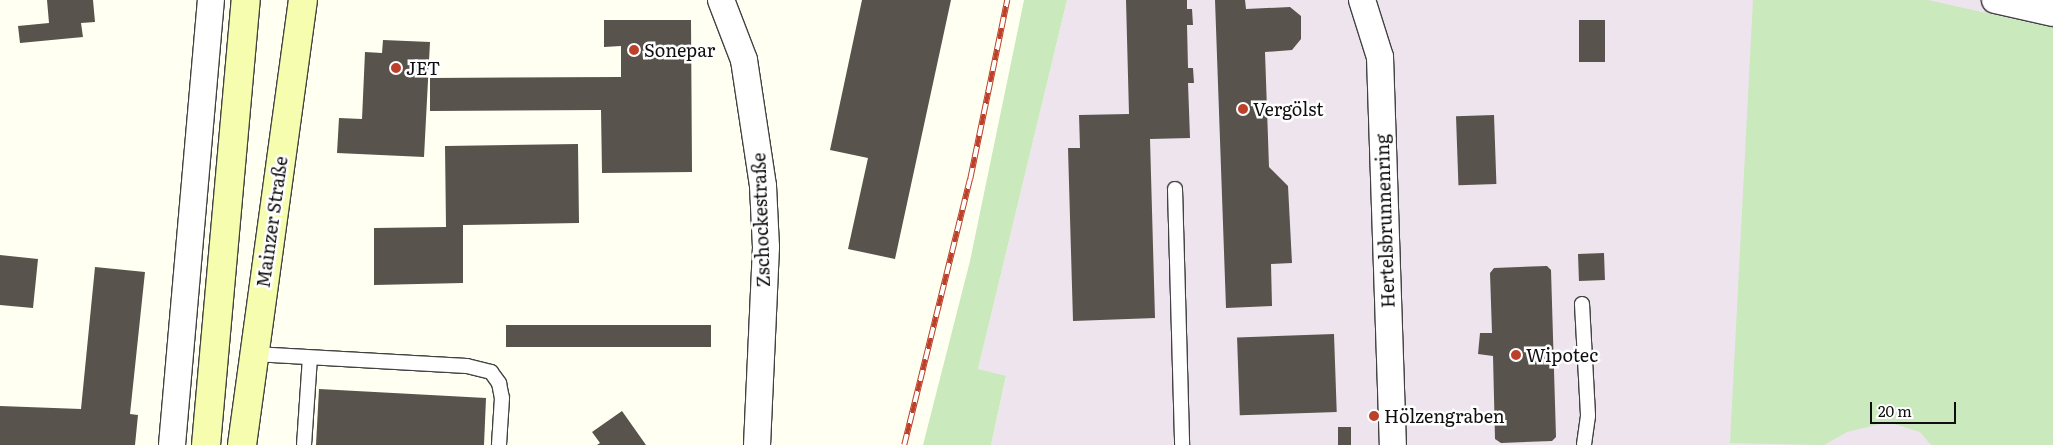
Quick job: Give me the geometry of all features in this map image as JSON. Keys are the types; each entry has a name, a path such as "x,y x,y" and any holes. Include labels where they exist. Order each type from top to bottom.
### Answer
{"main road":[{"path":"206,445 246,0"},
{"name":"Mainzer Straße","path":"242,445 303,0"}],"street":[{"path":"172,445 211,0"},
{"name":"Zschockestraße","path":"721,0 744,60 763,186 766,248 757,445"},
{"name":"Hertelsbrunnenring","path":"1362,0 1380,57 1393,445"},
{"path":"1995,0 2053,13"}],"lane":[{"path":"1175,190 1182,445"},
{"path":"1582,304 1588,416 1584,445"},
{"path":"254,354 467,366 491,372 499,383 502,398 499,445"},
{"path":"304,445 310,358"}],"shaded area":[{"path":"1067,0 2053,0 2053,445 991,445 1006,377 978,369"}],"green space":[{"path":"1024,0 1067,0 978,369 1006,376 991,445 923,445 970,261"},
{"path":"1753,0 1928,0 2053,28 2053,445 1931,445 1920,432 1888,422 1847,432 1824,445 1730,443"}],"building":[{"path":"47,0 93,0 95,22 81,23 83,37 20,43 18,26 49,23"},
{"path":"862,0 951,0 895,259 848,249 868,158 830,150"},
{"path":"1126,0 1187,0 1187,9 1192,9 1193,25 1187,25 1188,68 1193,68 1194,83 1188,83 1190,138 1150,139 1155,318 1073,321 1068,148 1080,148 1079,115 1129,114"},
{"name":"Vergölst","path":"1215,0 1245,0 1246,9 1290,7 1301,16 1301,39 1292,50 1265,52 1269,167 1288,186 1292,263 1271,264 1272,306 1226,308"},
{"path":"604,20 691,20 692,172 602,173 601,110 430,111 430,78 621,77 621,46 604,47"},
{"path":"1579,20 1605,20 1605,62 1579,62"},
{"path":"383,40 430,42 424,157 337,153 339,118 362,119 365,52 382,53"},
{"path":"1494,115 1496,184 1458,185 1456,116"},
{"path":"578,144 579,223 463,225 463,283 374,285 374,228 446,227 445,146"},
{"path":"1604,253 1605,280 1579,281 1578,254"},
{"path":"0,255 38,259 33,308 0,305"},
{"name":"Wipotec","path":"1547,266 1551,270 1556,437 1552,441 1501,443 1495,439 1493,356 1478,354 1480,333 1492,333 1490,273 1494,268"},
{"path":"95,267 145,272 130,414 138,415 135,445 0,445 0,406 81,409"},
{"path":"506,325 711,325 711,347 506,347"},
{"path":"1334,334 1337,412 1240,415 1237,337"},
{"path":"319,389 486,398 484,445 316,445"},
{"path":"622,411 646,445 597,445 600,443 592,432"},
{"path":"1338,427 1351,427 1351,445 1338,445"}],"railway":[{"path":"904,445 970,179 1007,0"}],"place":[{"name":"Sonepar","path":"634,50"},
{"name":"JET","path":"396,68"},
{"name":"Vergölst","path":"1243,109"},
{"name":"Wipotec","path":"1516,355"},
{"name":"Hölzengraben","path":"1374,416"}]}
